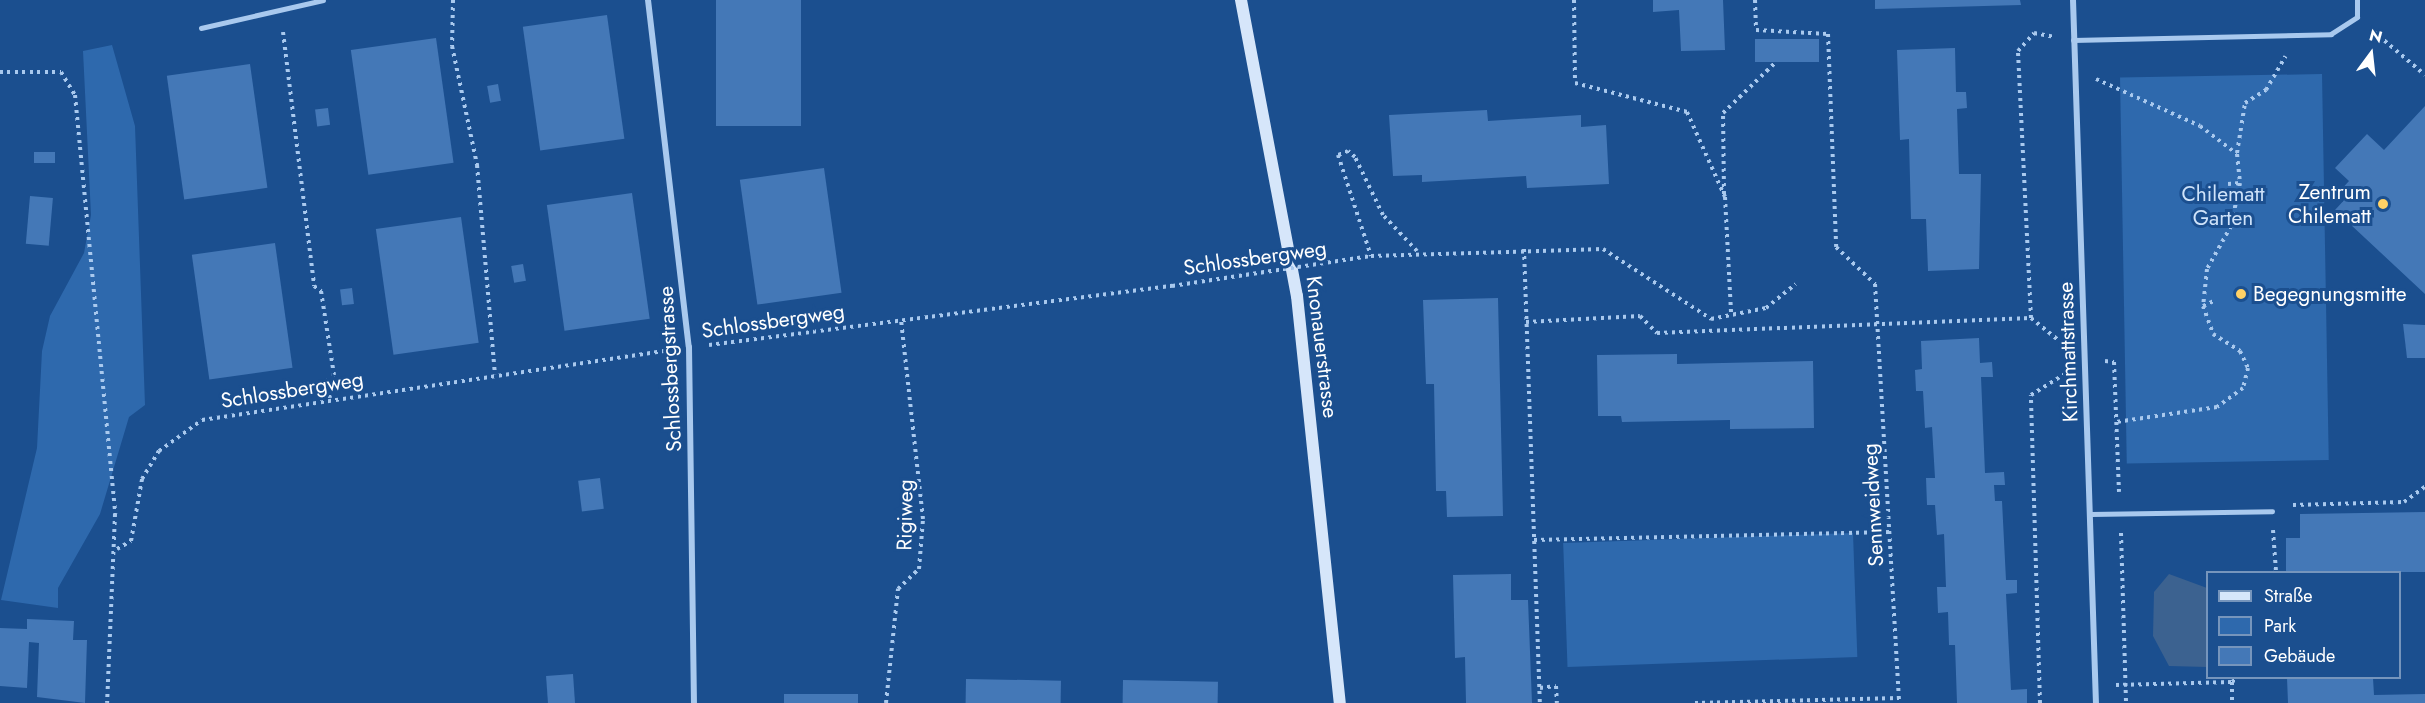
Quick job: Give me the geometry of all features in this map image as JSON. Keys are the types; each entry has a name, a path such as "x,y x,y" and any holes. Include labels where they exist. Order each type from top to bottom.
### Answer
{"street":[{"name":"Schlossbergstrasse","path":"648,0 689,347 694,703"},
{"name":"Knonauerstrasse","path":"1241,0 1298,296 1340,703"},
{"name":"Kirchmattstrasse","path":"2073,0 2096,703"}],"lane":[{"path":"201,28 323,0"},
{"path":"2073,40 2331,34 2357,17 2356,0"},
{"path":"2091,514 2272,511"}],"path":[{"path":"453,0 452,46 477,165 495,374"},
{"path":"1574,0 1575,83 1687,112 1725,197"},
{"name":"Sennweidweg","path":"1755,0 1756,30 1828,34 1836,248 1875,284 1899,700"},
{"path":"280,10 314,286 321,291 334,375 328,380 330,398"},
{"path":"2357,17 2425,75"},
{"path":"2031,318 2018,51 2034,33 2073,40"},
{"path":"2116,422 2217,407 2243,388 2248,369 2240,351 2212,334 2203,306 2207,269 2231,225 2240,183 2237,154 2245,103 2266,90 2300,34"},
{"path":"1731,313 1723,113 1774,64"},
{"path":"0,72 61,72 75,95 117,549 107,703"},
{"path":"2075,74 2133,92 2200,126 2237,154"},
{"path":"1371,256 1337,165 1338,155 1348,151 1383,215 1417,251"},
{"path":"2228,184 2240,183"},
{"path":"1524,249 1540,703"},
{"name":"Schlossbergweg","path":"117,549 131,541 142,479 159,451 184,429 202,420 330,398 901,318 1172,286 1417,251 1603,249 1711,318 1766,308 1796,284"},
{"path":"2203,306 2216,300"},
{"path":"1526,322 1640,316 1657,333 2031,318 2084,360 2114,362"},
{"name":"Rigiweg","path":"886,703 898,589 919,569 923,519 901,318"},
{"path":"2040,703 2031,395 2084,360"},
{"path":"2276,571 2272,511 2307,501 2404,502 2425,487"},
{"path":"1534,540 1890,532"},
{"path":"2095,686 2232,682 2236,679"},
{"path":"2232,682 2232,703"},
{"path":"1540,688 1556,686 1557,703"},
{"path":"1695,703 1899,700"}],"green space":[{"path":"112,45 135,126 145,405 129,417 100,514 58,588 58,608 1,600 37,448 42,351 50,316 84,253 91,215 83,51"},
{"name":"Chilematt Garten","path":"2322,74 2329,460 2127,463 2120,78"},
{"path":"1853,533 1857,657 1568,667 1563,543"}],"shaded area":[{"path":"2169,574 2206,588 2206,667 2169,666 2153,636 2154,592"}],"building":[{"path":"716,0 801,0 801,126 716,126"},
{"path":"1653,0 1723,0 1725,50 1681,51 1679,10 1653,12"},
{"path":"1875,0 2020,0 2021,5 1875,9"},
{"path":"607,15 624,139 540,151 523,27"},
{"path":"436,38 454,163 368,175 351,50"},
{"path":"1755,39 1819,39 1819,62 1755,62"},
{"path":"1955,48 1956,92 1966,92 1967,108 1957,109 1959,174 1981,174 1979,269 1928,271 1926,219 1911,219 1909,139 1900,140 1897,50"},
{"path":"250,64 267,188 184,199 167,76"},
{"path":"498,84 501,101 490,103 487,86"},
{"name":"Zentrum Chilematt","path":"2425,106 2425,294 2335,210 2346,198 2339,192 2349,181 2335,168 2367,134 2384,150"},
{"path":"328,108 330,125 317,126 315,110"},
{"path":"1487,110 1488,121 1581,115 1581,127 1606,125 1609,184 1527,188 1526,176 1422,182 1422,175 1393,176 1389,115"},
{"path":"34,152 55,152 55,163 34,163"},
{"path":"824,168 842,293 757,305 740,180"},
{"path":"632,193 650,319 565,331 547,205"},
{"path":"30,196 53,198 49,246 26,244"},
{"path":"461,217 479,343 394,355 376,229"},
{"path":"275,243 293,368 209,379 192,255"},
{"path":"523,264 526,281 514,283 511,266"},
{"path":"352,288 354,304 342,305 340,289"},
{"path":"1498,298 1503,516 1447,517 1446,491 1436,491 1434,384 1426,384 1423,300"},
{"path":"2403,324 2425,325 2425,358 2407,358"},
{"path":"1979,338 1980,363 1992,362 1993,377 1981,377 1985,473 2004,472 2005,485 1994,485 1995,501 2002,501 2006,580 2017,580 2017,593 2006,594 2011,690 2027,689 2027,703 1957,703 1955,645 1949,645 1948,612 1938,613 1937,587 1946,587 1944,534 1937,535 1935,505 1927,505 1926,478 1935,478 1932,427 1925,428 1923,391 1916,391 1915,370 1922,369 1921,341"},
{"path":"1677,354 1677,364 1813,361 1814,428 1730,429 1730,420 1622,422 1621,416 1598,416 1597,355"},
{"path":"600,478 604,509 582,511 578,481"},
{"path":"2425,512 2425,572 2286,571 2286,538 2300,538 2300,514"},
{"path":"1511,574 1511,600 1528,600 1532,703 1466,703 1465,657 1455,658 1453,575"},
{"path":"27,619 74,621 73,640 87,640 85,703 37,697 39,643 29,642 27,688 0,686 0,628 27,629"},
{"path":"573,674 575,703 548,703 546,676"},
{"path":"966,679 1061,681 1061,703 966,703"},
{"path":"2287,679 2373,679 2374,695 2425,694 2425,703 2288,703"},
{"path":"1123,680 1218,682 1218,703 1123,703"},
{"path":"784,694 858,694 858,703 784,703"}],"place":[{"name":"Zentrum Chilematt","path":"2383,204"},
{"name":"Begegnungsmitte","path":"2241,294"}]}
